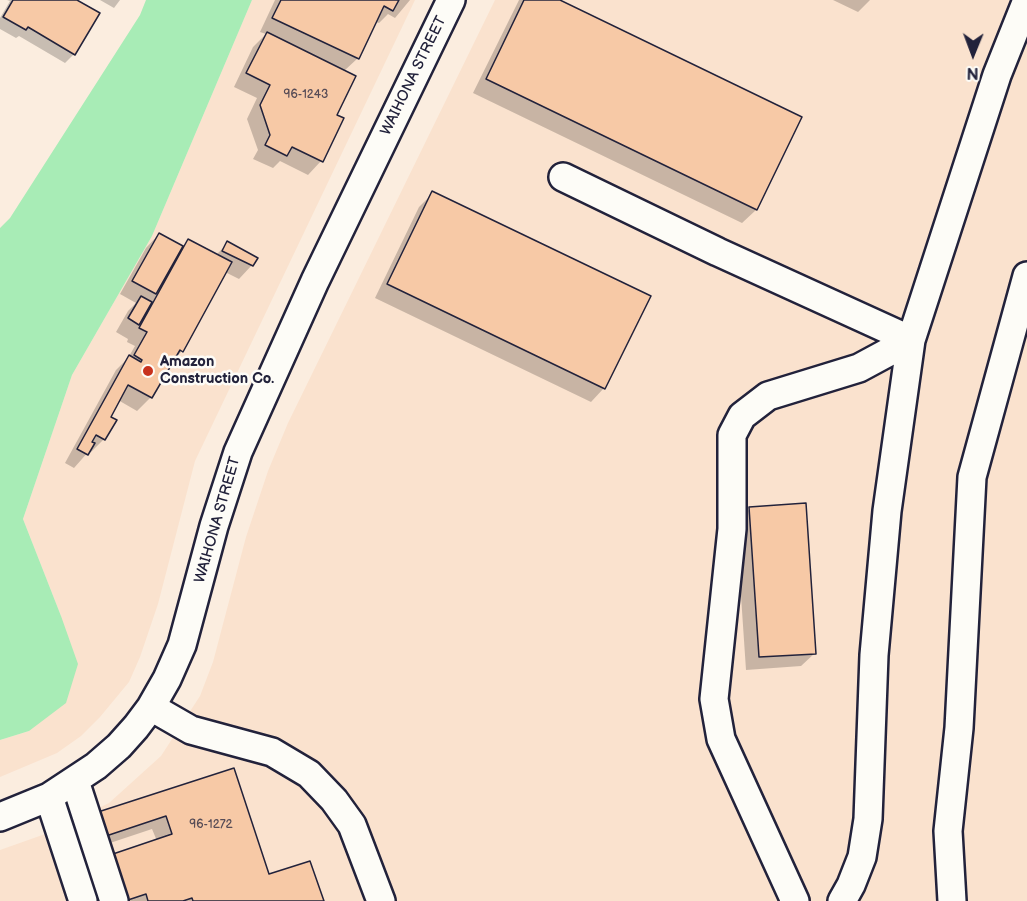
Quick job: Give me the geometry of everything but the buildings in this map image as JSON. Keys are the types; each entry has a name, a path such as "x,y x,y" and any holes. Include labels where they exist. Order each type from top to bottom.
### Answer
{"street":[{"name":"WAIHONA STREET","path":"0,817 49,796 75,781 119,746 151,708 182,645 220,503 238,452 315,281 451,0"},
{"path":"842,901 862,857 868,819 874,655 887,511 911,340 997,75 1027,0"},
{"path":"563,177 718,252 911,340"},
{"path":"952,901 948,831 959,728 972,477 1023,307 1027,276"},
{"path":"795,901 721,739 714,699 732,529 732,435 742,416 768,396 859,368 911,340"},
{"path":"151,708 191,730 272,752 309,774 334,800 352,825 381,901"},
{"path":"75,781 114,901"},
{"path":"49,796 83,901"}],"shaded area":[{"path":"252,0 415,0 195,461 158,604 129,682 81,736 57,753 0,777 0,740 29,731 61,616 23,519 72,375 152,236"},
{"path":"495,0 1027,0 1027,901 0,901 0,850 48,833 109,803 161,756 200,696 213,662 246,537 268,471 288,423"}],"green space":[{"path":"146,0 252,0 152,236 72,375 23,519 78,664 66,703 29,731 0,740 0,228 10,218 140,15"}],"place":[{"name":"Amazon Construction Co.","path":"148,371"}]}
